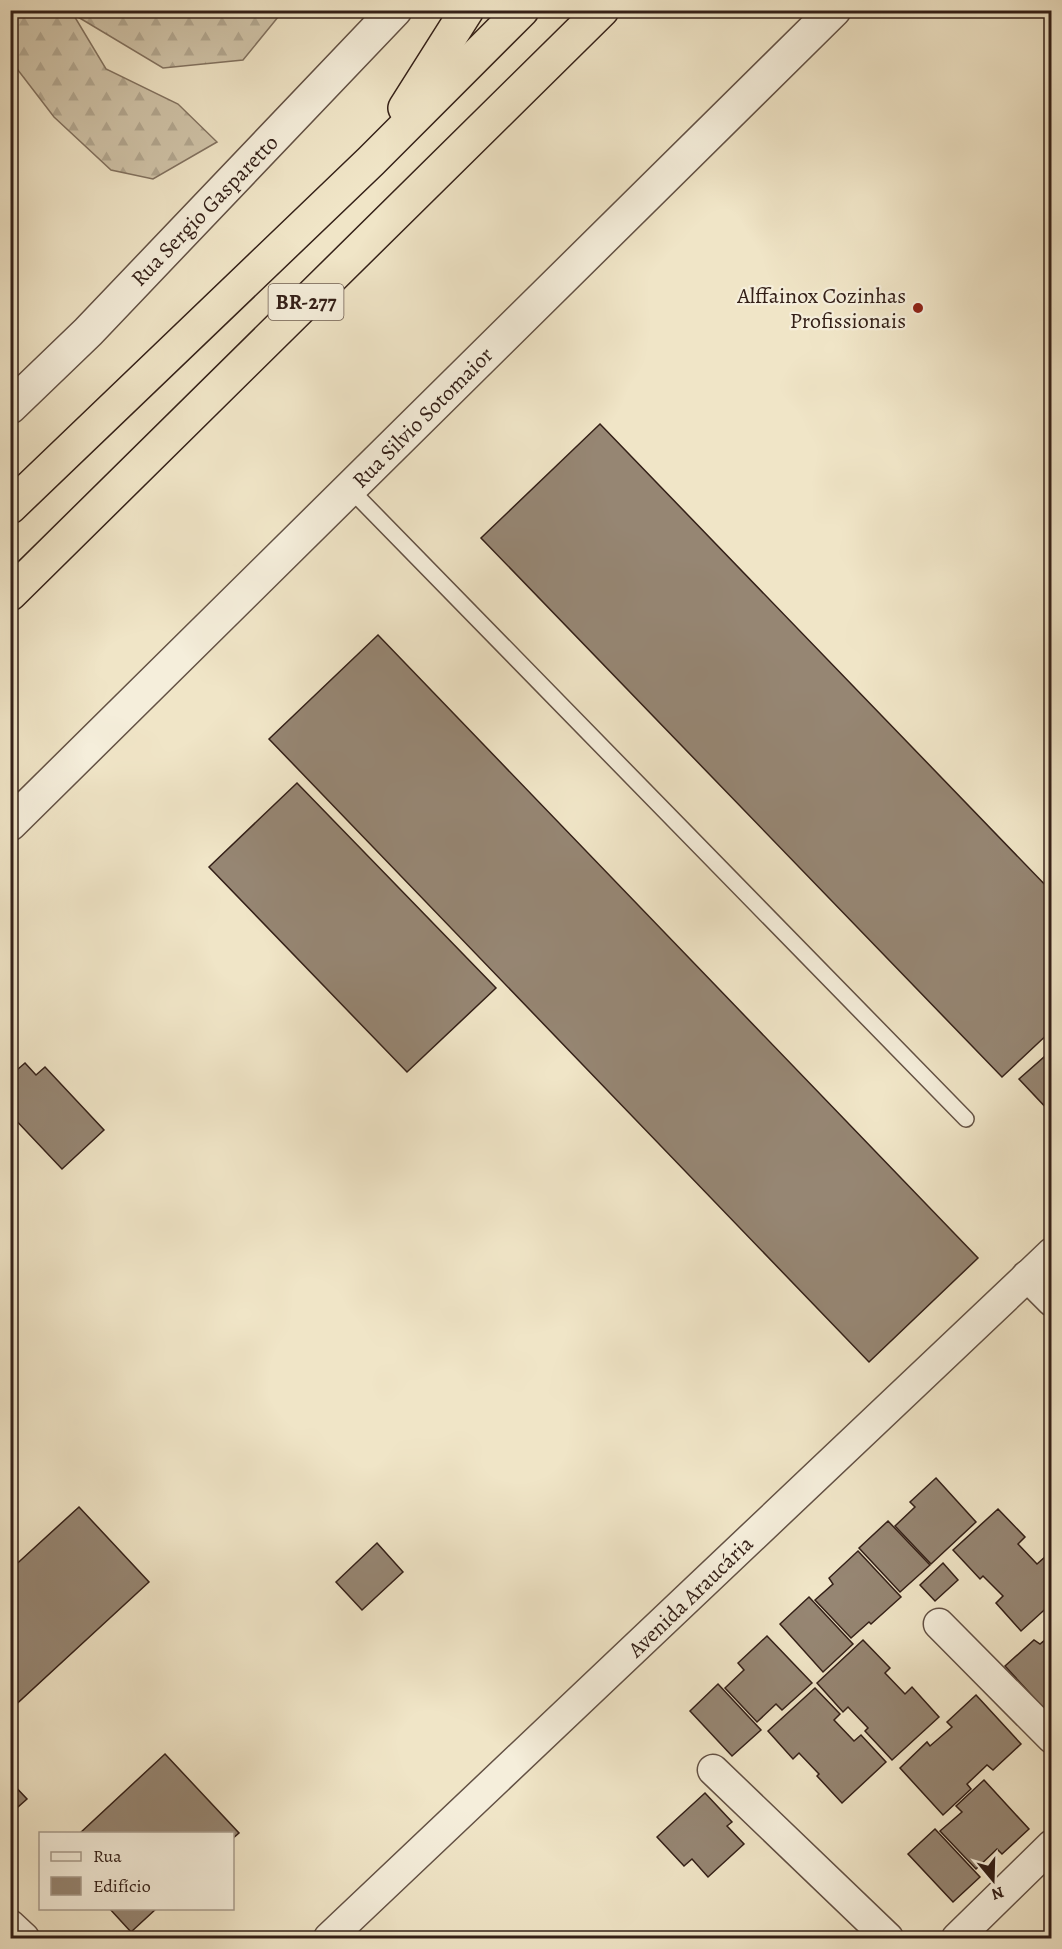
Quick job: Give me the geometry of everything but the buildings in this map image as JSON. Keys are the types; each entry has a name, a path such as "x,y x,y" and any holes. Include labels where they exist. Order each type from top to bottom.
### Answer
{"highway":[{"path":"371,161 467,10"},
{"name":"BR-277","path":"10,507 371,161 522,10"},
{"name":"BR-277","path":"10,594 603,10"}],"street":[{"name":"Rua Sergio Gasparetto","path":"10,407 87,332 395,10"},
{"name":"Rua Silvio Sotomaior","path":"10,824 834,10"},
{"name":"Avenida Araucária","path":"329,1938 1052,1253"},
{"path":"1027,1276 1052,1301"},
{"path":"939,1624 1052,1738"},
{"path":"713,1770 888,1938"},
{"path":"957,1938 1052,1845"},
{"path":"10,1925 24,1938"}],"lane":[{"path":"350,489 966,1119"}],"green space":[{"path":"11,10 283,11 243,60 163,68 73,14 106,69 178,104 217,142 153,179 111,170 54,117 11,61"}],"place":[{"name":"Alffainox Cozinhas Profissionais","path":"918,308"}]}
